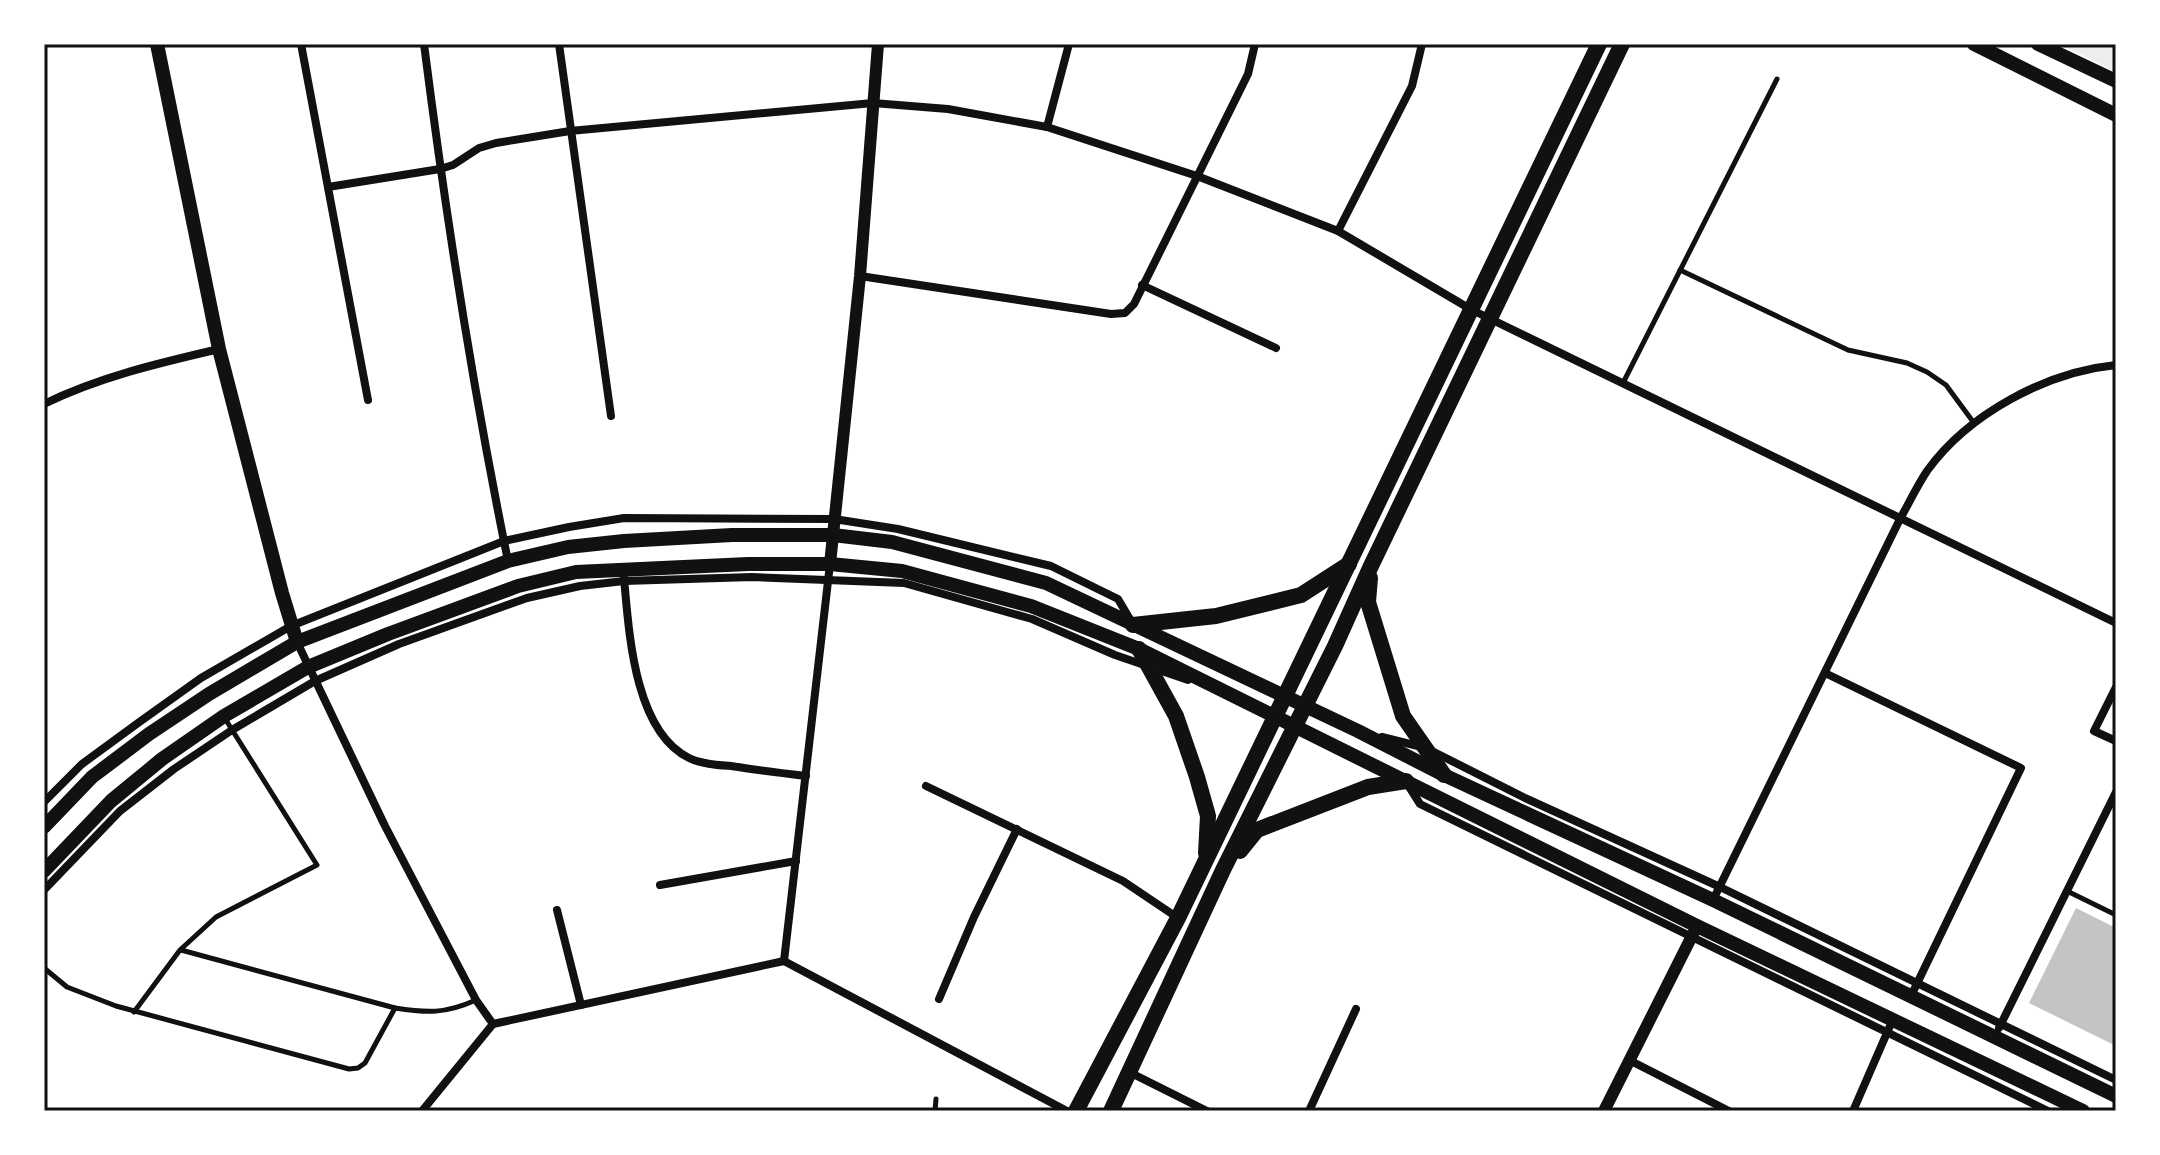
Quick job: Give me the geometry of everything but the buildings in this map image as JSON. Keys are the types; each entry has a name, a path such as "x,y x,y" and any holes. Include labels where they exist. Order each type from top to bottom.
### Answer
{"main road":[{"path":"157,44 219,349 297,642"},
{"path":"1076,1111 1178,918 1599,44"},
{"path":"1111,1111 1223,870 1305,706 1622,44"},
{"path":"1974,44 2116,115"},
{"path":"2038,44 2116,81"},
{"path":"44,827 92,777 149,734 297,642 508,561 568,547 732,535 833,535 892,542 1046,583 1444,775 1716,894 1998,1030 2116,1096"},
{"path":"1133,625 1216,616 1301,595 1350,563"},
{"path":"44,871 111,801 162,759 224,716 388,634 518,586 576,572 623,575 748,564 829,571 902,571 1031,606 1139,649 1406,781 1694,932 1893,1019 2083,1111"},
{"path":"1370,568 1368,602 1403,716 1444,775"},
{"path":"1139,649 1176,716 1201,790 1208,816 1205,862"},
{"path":"1223,870 1257,830 1368,787 1406,781"}],"street":[{"path":"301,44 368,400"},
{"path":"424,44 440,169 508,561"},
{"path":"559,44 611,416"},
{"path":"784,961 860,276 878,44"},
{"path":"1047,127 1069,44"},
{"path":"860,276 1111,314 1125,313 1134,304 1248,74 1255,44"},
{"path":"1338,231 1412,86 1422,44"},
{"path":"328,187 440,169 453,165 479,148 496,143 570,131 873,103 948,109 1047,127 1197,176 1338,231 1489,319 2116,623"},
{"path":"1142,285 1276,348"},
{"path":"44,404 119,374 219,349"},
{"path":"1358,731 1426,748 1716,894 1900,519 1927,472 1951,443 1974,423 2010,400 2066,375 2116,365"},
{"path":"44,802 82,764 201,678 291,626 504,541 624,518 834,519 898,529 1051,566 1118,599 1133,625"},
{"path":"829,571 904,583 1032,619 1149,668 1221,690"},
{"path":"623,575 642,698 658,732 690,758 806,776"},
{"path":"297,642 385,826 476,1000 493,1024"},
{"path":"1825,673 2021,768 1914,990"},
{"path":"44,890 120,811 174,769 312,674"},
{"path":"2116,687 2094,731 2116,741"},
{"path":"926,786 1123,881 1178,918"},
{"path":"2116,792 1998,1030 2116,1080"},
{"path":"939,999 1017,829"},
{"path":"660,885 796,861"},
{"path":"557,910 581,1005"},
{"path":"1604,1111 1694,932 1887,1034 2048,1111"},
{"path":"425,1110 493,1024 784,961 1067,1111"},
{"path":"1309,1111 1356,1009"},
{"path":"1853,1111 1893,1019"},
{"path":"1629,1060 1729,1111"},
{"path":"1129,1072 1207,1111"}],"lane":[{"path":"1623,384 1777,79"},
{"path":"1680,270 1848,350 1907,363 1927,372 1946,385 1974,423"},
{"path":"134,1012 180,950 216,917 317,865 224,716"},
{"path":"2067,891 2116,915"},
{"path":"180,950 395,1008 439,1012 476,1000"},
{"path":"44,968 67,987 134,1012 349,1069 365,1063 395,1008"},
{"path":"935,1111 936,1099"}],"shaded area":[{"path":"2059,44 2116,44 2116,72"}]}
